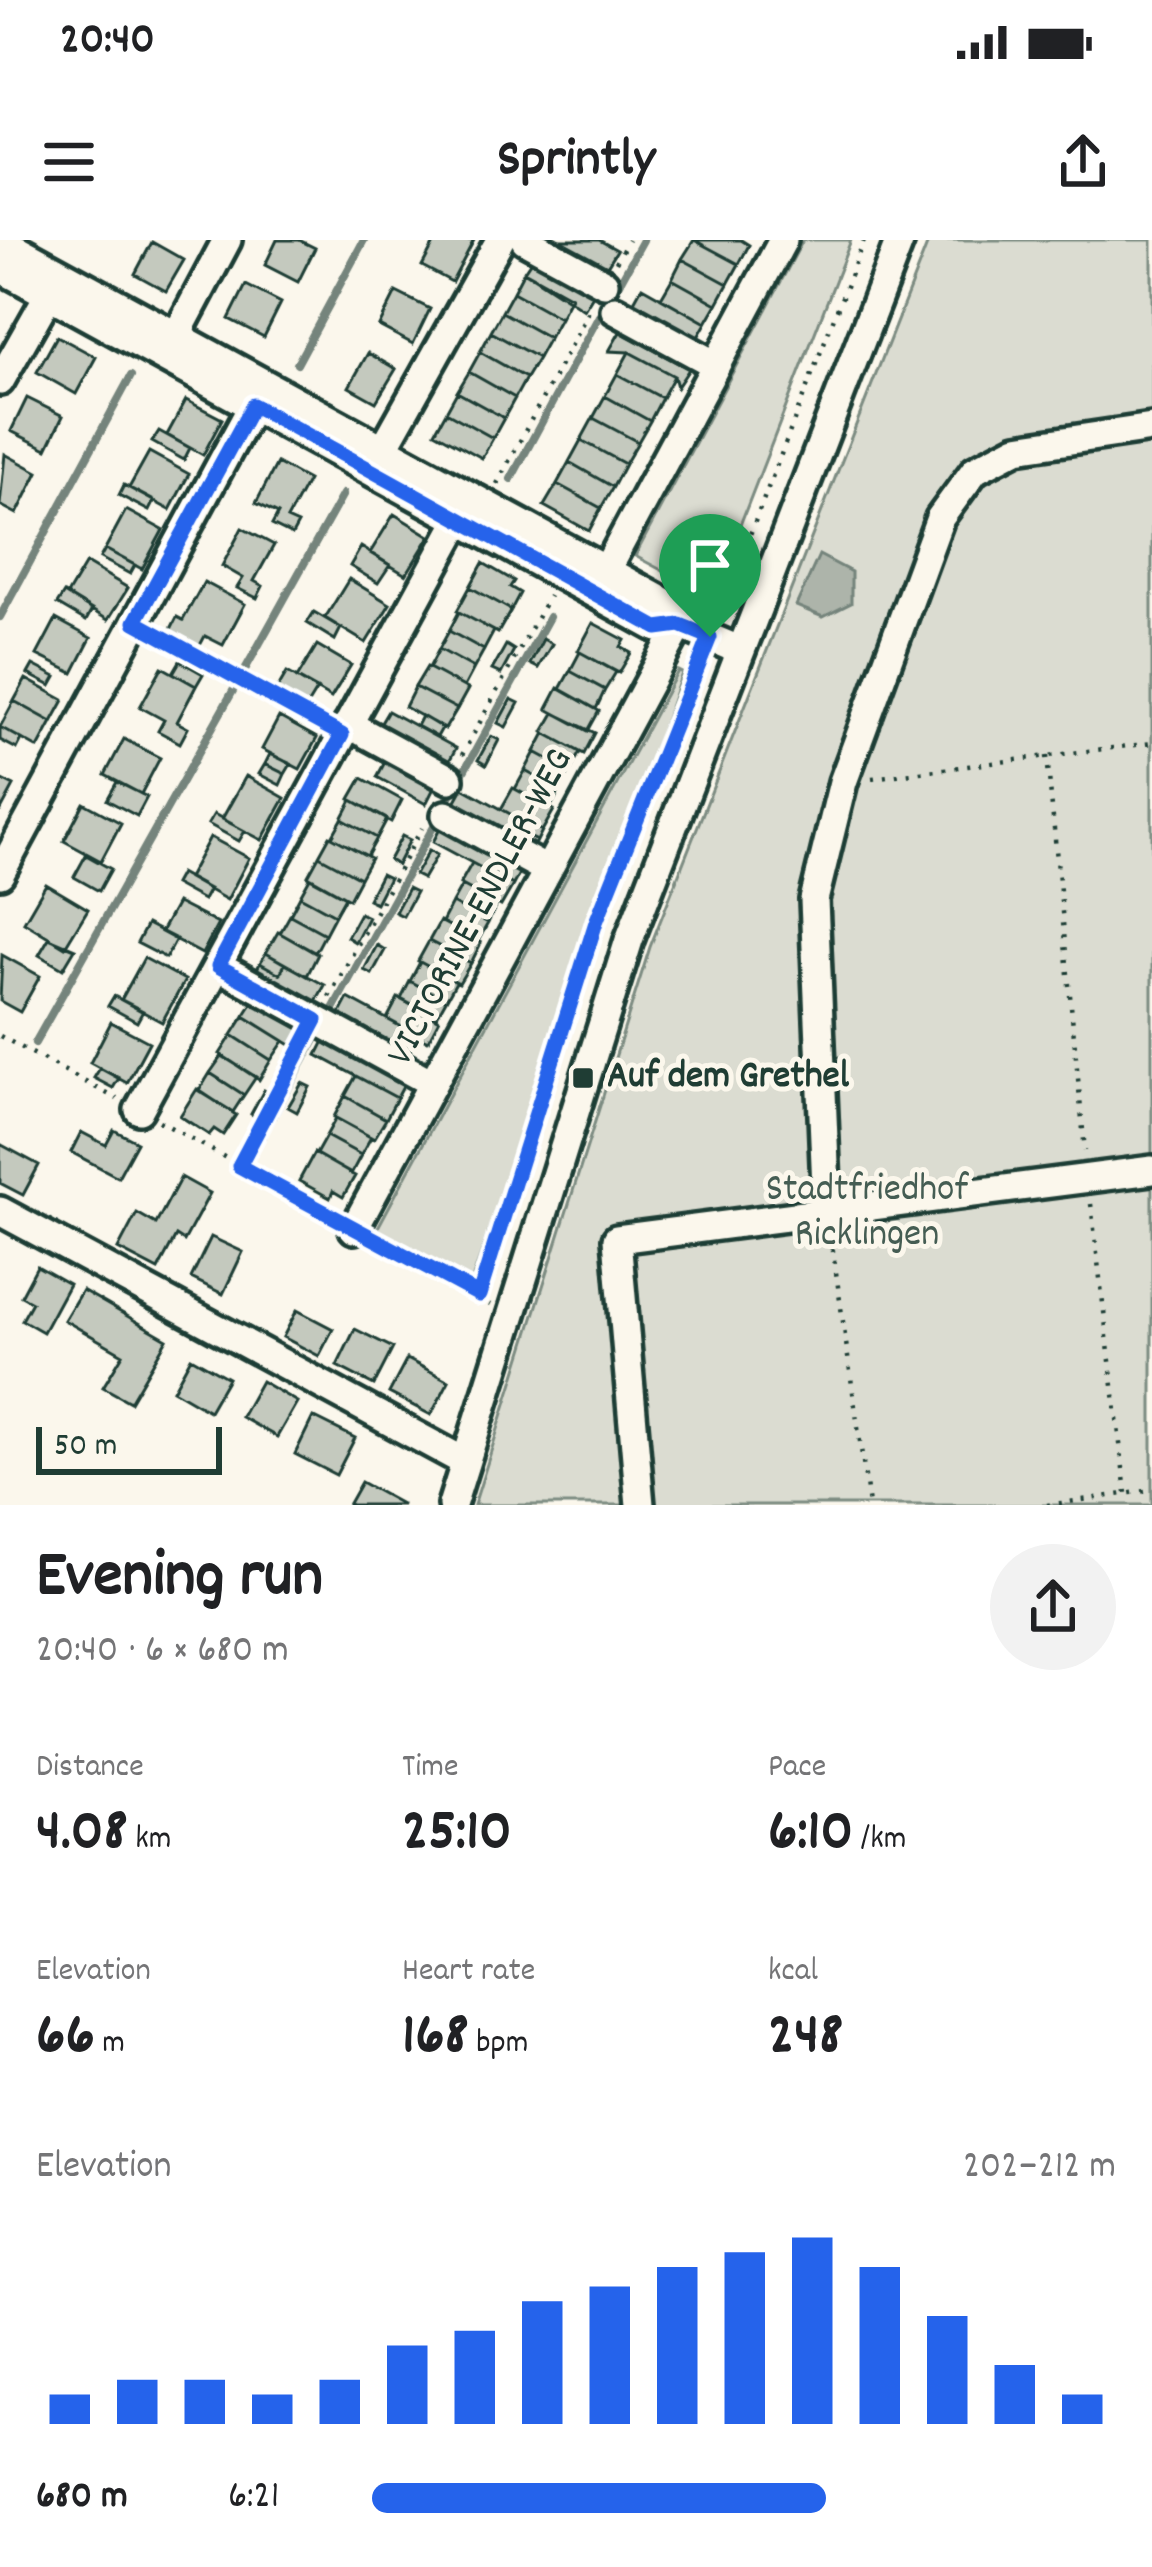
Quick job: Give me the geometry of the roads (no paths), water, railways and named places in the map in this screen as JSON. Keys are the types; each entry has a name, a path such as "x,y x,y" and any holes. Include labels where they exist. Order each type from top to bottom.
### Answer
{"street":[{"path":"1,240 54,284 473,507 670,605 680,625"},
{"path":"176,336 227,240"},
{"path":"383,449 500,240"},
{"path":"525,240 604,283"},
{"path":"606,570 783,240"},
{"path":"452,1505 602,1019 901,240"},
{"path":"0,268 54,284 176,336 259,395 383,449 473,507 561,573 657,628 680,625 740,650"},
{"path":"0,381 54,284"},
{"path":"615,310 716,364"},
{"path":"3,861 259,395"},
{"path":"827,1212 814,900 843,782 940,518 975,470 1017,448 1152,428"},
{"path":"139,1110 345,730 473,507"},
{"name":"VICTORINE-ENDLER-WEG","path":"354,1228 680,625"},
{"path":"345,730 448,779"},
{"path":"436,818 547,870"},
{"path":"218,966 432,1083"},
{"path":"640,1505 617,1239 1152,1169"},
{"path":"0,1211 465,1462"}],"waterway":[{"path":"297,364 364,240"},
{"path":"610,300 643,240"},
{"path":"511,479 599,316"},
{"path":"0,617 131,376"},
{"path":"242,675 343,494"},
{"path":"328,1018 549,617"},
{"path":"35,1043 238,682"},
{"path":"248,1161 320,1031"}],"place":[{"name":"Auf dem Grethel","path":"583,1078"}],"park label":[{"name":"Stadtfriedhof Ricklingen","path":"867,1214"}]}
